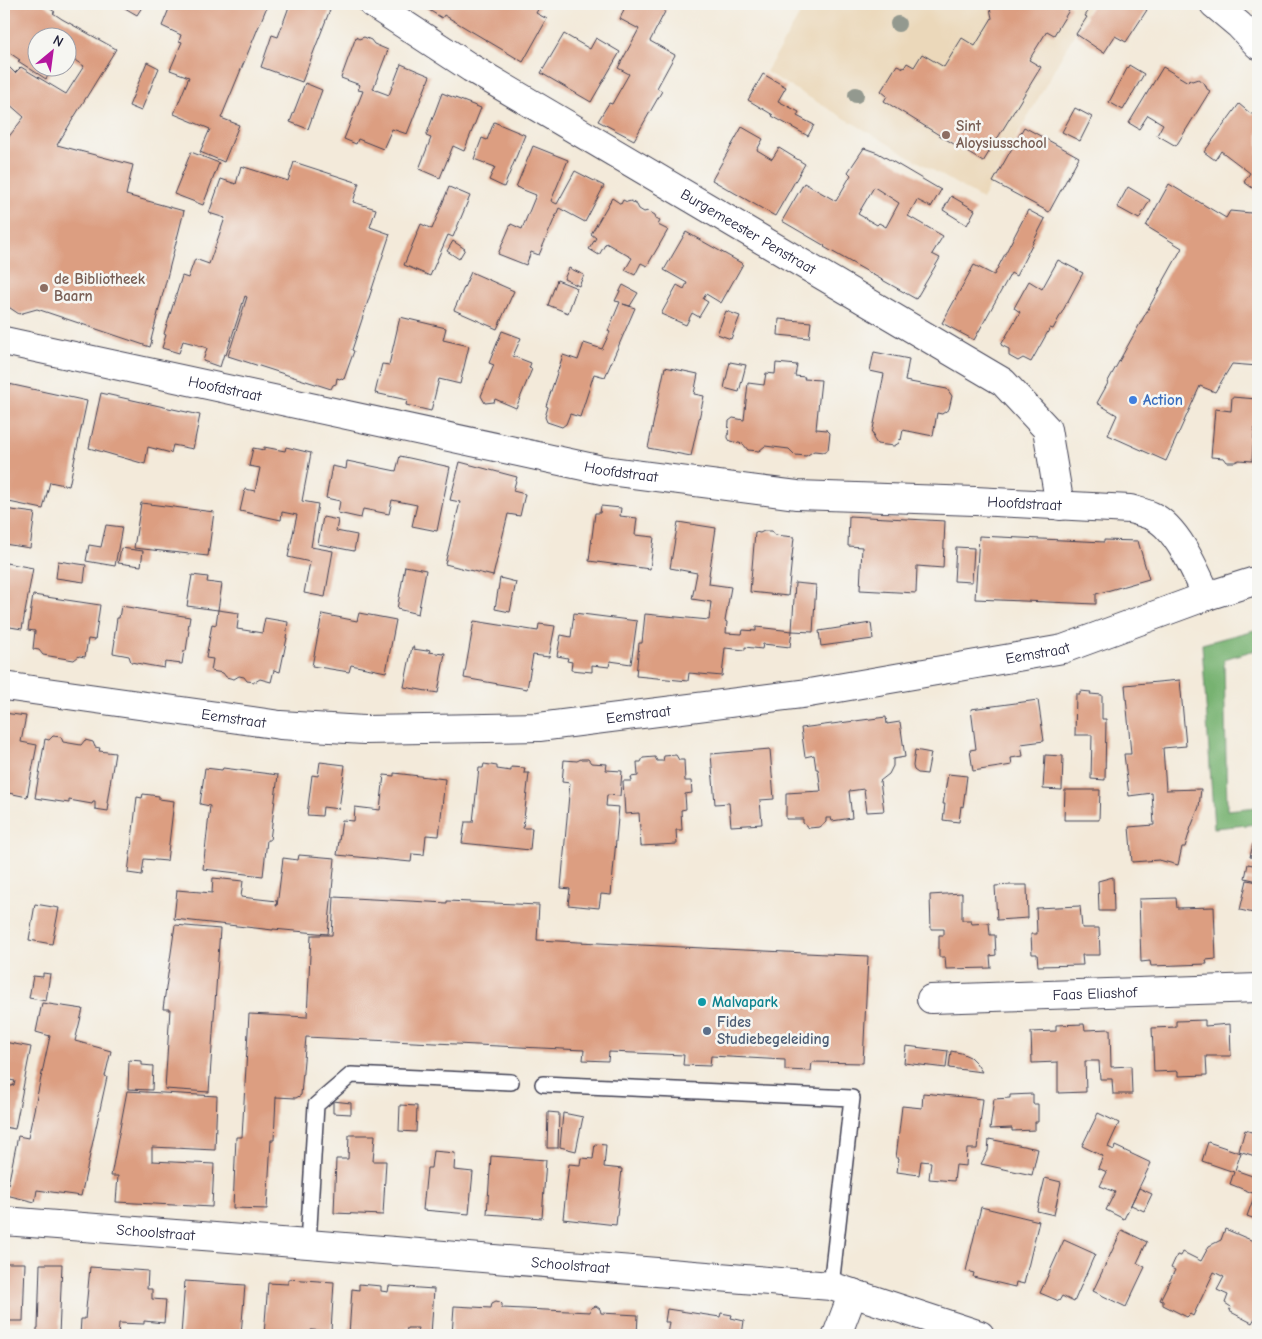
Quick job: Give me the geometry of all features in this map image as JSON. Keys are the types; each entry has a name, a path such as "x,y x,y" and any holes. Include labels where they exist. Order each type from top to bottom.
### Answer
{"street":[{"name":"Burgemeester Penstraat","path":"373,4 471,68 1003,382 1047,429 1060,506"},
{"path":"1214,4 1239,25 1258,45"},
{"name":"Hoofdstraat","path":"4,340 602,470 797,495 975,500 1130,509 1154,516 1172,531 1207,596"},
{"name":"Eemstraat","path":"4,686 280,725 364,730 539,727 809,693 1063,650 1207,596 1258,580"},
{"name":"Faas Eliashof","path":"931,999 1258,988"},
{"name":"Schoolstraat","path":"4,1221 308,1244 842,1289 980,1335"},
{"path":"837,1335 842,1289"}],"lane":[{"path":"308,1244 316,1105 351,1075 511,1082"},
{"path":"543,1084 852,1098 842,1289"}],"shaded area":[{"name":"Sint Aloysiusschool","path":"806,4 1091,4 982,199 766,72"}],"green space":[{"path":"1258,629 1258,649 1224,659 1227,810 1258,807 1258,824 1214,828 1202,644"}],"building":[{"path":"4,4 43,4 62,19 116,49 57,145 133,165 126,195 184,211 150,347 37,309 19,314 4,304 4,143 24,117 8,103 4,108 4,62 15,73 21,67 28,71 28,78 39,78 66,94 84,66 78,62 78,28 28,28 28,67 4,49"},
{"path":"118,4 144,4 137,15"},
{"path":"171,4 268,4 221,118 239,125 224,162 200,152 210,129 174,114 189,77 170,70 182,42 179,41 181,35 162,26"},
{"path":"290,4 323,4 331,7 302,82 261,67 272,35 278,37"},
{"path":"419,4 541,4 536,13 547,19 523,62 444,15 442,18"},
{"path":"626,4 669,4 650,41 675,55 657,88 662,91 634,140 598,121 609,103 612,104 629,74 618,68 639,29 620,19"},
{"path":"989,4 1067,4 1071,7 1054,35 1047,31 1029,60 1041,67 983,162 884,101 887,96 881,91 897,65 904,68 907,63 914,67 922,54 944,67 962,38 975,46 992,18"},
{"path":"1093,4 1138,4 1147,10 1126,42 1115,36 1104,53 1076,34"},
{"path":"564,34 590,49 596,38 620,52 591,102 541,73"},
{"path":"356,37 359,39 364,37 388,50 373,89 389,95 401,64 430,76 407,134 392,129 383,149 358,139 356,144 344,139 363,91 358,90 360,85 341,78"},
{"path":"147,62 159,68 141,111 129,106"},
{"path":"1129,65 1144,74 1123,110 1109,102"},
{"path":"1163,67 1188,82 1189,79 1192,81 1198,79 1210,91 1176,146 1157,135 1163,124 1148,115 1139,129 1129,123"},
{"path":"763,74 786,87 778,101 799,112 797,116 814,125 808,136 748,100"},
{"path":"305,83 322,90 308,129 290,122"},
{"path":"442,93 481,108 464,151 453,146 440,178 419,169 431,138 426,136"},
{"path":"1239,104 1251,114 1256,113 1258,115 1258,192 1244,182 1250,173 1221,151 1215,160 1204,152"},
{"path":"1075,108 1092,117 1080,141 1062,132"},
{"path":"494,122 525,135 504,187 489,180 495,167 474,159 482,138 487,140"},
{"path":"742,127 763,139 757,150 772,159 779,148 805,164 775,216 712,180"},
{"path":"1024,127 1079,157 1049,212 993,182"},
{"path":"533,146 568,160 551,201 557,204 575,171 604,186 585,222 559,208 539,255 531,252 526,265 498,254 511,224 522,229 536,195 516,187"},
{"path":"864,148 878,153 941,190 931,207 917,200 908,216 943,236 932,254 940,258 916,299 782,221 804,183 836,201 851,175 848,172","holes":["874,187 899,203 886,227 879,223 877,225 858,214"]},
{"path":"191,152 219,163 203,205 174,194"},
{"path":"294,162 359,183 353,202 376,209 370,227 390,234 344,379 337,378 336,384 331,389 228,356 247,297 245,296 226,355 224,354 220,367 203,361 207,348 195,344 183,341 179,353 162,348 166,335 164,334 182,276 188,278 195,259 209,264 225,218 209,213 221,179 236,184 241,166 288,181"},
{"path":"1169,184 1226,218 1230,211 1251,213 1258,218 1258,366 1232,364 1215,392 1200,386 1166,461 1108,435 1117,415 1097,403 1182,248 1146,226"},
{"path":"449,187 470,196 453,237 448,235 430,276 404,265 421,224 432,229"},
{"path":"1128,187 1150,200 1139,219 1117,207"},
{"path":"951,196 975,210 967,225 943,210"},
{"path":"612,198 621,204 623,200 631,201 644,212 648,211 655,215 656,219 660,221 658,225 668,230 647,266 641,263 635,275 625,270 632,258 606,243 599,255 589,249 596,238 591,234"},
{"path":"1028,210 1045,219 1016,276 1011,273 974,340 942,323 974,265 994,275"},
{"path":"686,232 743,264 721,303 706,294 703,299 708,302 699,317 692,313 686,325 661,314 677,285 684,289 687,283 664,270"},
{"path":"453,241 465,249 459,259 447,251"},
{"path":"1058,260 1083,273 1053,329 1050,328 1031,362 1023,358 1018,361 1009,356 1009,349 1001,345 1020,312 1014,308 1029,281 1042,289"},
{"path":"569,268 584,275 579,286 564,279"},
{"path":"471,272 514,291 497,329 454,310"},
{"path":"557,280 577,288 568,313 548,305"},
{"path":"623,285 638,293 630,306 623,304 635,308 605,377 594,374 580,417 570,414 566,424 562,427 547,422 545,417 548,407 546,406 563,355 578,360 584,343 602,349 620,302 615,301"},
{"path":"726,311 740,316 731,339 717,334"},
{"path":"400,317 446,328 443,340 469,346 460,384 439,379 431,411 406,405 407,400 375,393 382,364 389,365"},
{"path":"779,319 811,322 809,338 778,335"},
{"path":"502,331 521,338 513,356 531,363 529,368 532,369 516,408 495,399 494,402 485,403 481,396 494,365 489,363"},
{"path":"874,352 909,359 905,381 947,389 952,396 949,409 942,414 937,413 933,436 903,430 901,440 894,446 877,444 872,434 884,374 870,371"},
{"path":"730,362 746,365 739,392 724,388"},
{"path":"776,363 797,365 795,376 805,377 804,379 821,380 816,429 827,430 830,433 828,450 824,452 814,451 806,456 795,455 789,449 765,446 759,451 748,450 743,444 730,441 728,438 729,421 733,418 744,420 748,383 764,385 766,373 775,374"},
{"path":"665,367 698,374 694,394 704,396 691,456 648,448"},
{"path":"4,383 87,401 69,486 50,482 43,509 4,501"},
{"path":"101,393 200,415 193,449 173,445 171,453 148,447 145,464 89,448"},
{"path":"1232,397 1257,399 1252,461 1239,460 1227,462 1224,458 1211,457 1215,409 1231,411"},
{"path":"264,447 285,451 286,447 311,453 302,501 318,504 311,547 333,551 325,597 304,593 310,562 288,557 297,515 282,512 281,520 240,511 245,489 255,491 260,468 249,466 253,448 264,450"},
{"path":"400,456 450,467 437,531 412,526 417,505 392,500 389,514 363,509 361,518 338,513 340,501 326,498 332,466 346,469 347,461 396,471"},
{"path":"460,462 517,477 513,491 525,494 520,516 508,514 493,576 445,564 460,502 450,500"},
{"path":"141,503 214,512 208,556 134,548"},
{"path":"601,506 621,508 620,516 637,518 635,535 654,537 650,569 589,561 595,513 600,513"},
{"path":"4,509 35,513 30,548 4,544"},
{"path":"849,516 945,521 943,568 917,566 916,593 860,590 862,547 848,546"},
{"path":"323,517 338,520 336,531 357,535 354,551 318,544"},
{"path":"678,522 716,528 709,584 731,587 725,621 727,622 726,633 742,634 743,630 756,631 756,627 792,631 790,647 763,644 762,649 745,647 745,650 725,648 722,676 689,673 688,681 636,676 639,643 642,643 645,614 709,620 711,602 692,599 697,573 670,568"},
{"path":"106,525 122,527 115,566 86,561 89,545 101,547"},
{"path":"772,531 775,535 794,537 788,596 750,592 755,532 760,533"},
{"path":"979,536 1104,542 1104,540 1138,541 1149,579 1096,594 1096,604 975,599"},
{"path":"956,547 974,548 972,582 954,581"},
{"path":"121,548 143,551 141,566 118,563"},
{"path":"58,561 86,565 84,582 56,578"},
{"path":"6,563 33,568 22,629 4,626 4,569"},
{"path":"405,566 426,570 418,614 397,609"},
{"path":"192,575 208,577 207,582 222,584 218,610 187,606"},
{"path":"500,578 516,582 510,612 495,609"},
{"path":"795,583 816,585 813,632 792,631"},
{"path":"33,595 100,605 95,640 88,639 85,657 79,656 74,660 43,655 39,650 33,649 35,631 28,630"},
{"path":"121,606 190,617 186,651 184,651 182,664 165,662 164,668 131,662 129,656 113,653 117,618 119,618"},
{"path":"218,610 239,613 237,629 262,633 265,618 288,622 287,638 280,672 274,670 271,682 260,679 255,682 247,681 244,677 239,676 234,679 226,677 223,673 211,671 213,659 206,658 212,624 216,625"},
{"path":"359,613 396,620 386,672 351,665 349,672 312,666 322,614 357,621"},
{"path":"574,613 637,621 631,664 610,661 609,667 592,665 592,672 571,670 572,662 567,661 568,658 557,656 561,635 571,637"},
{"path":"474,621 538,631 539,624 555,626 549,657 533,655 527,689 464,678"},
{"path":"871,623 873,639 821,646 819,631"},
{"path":"412,647 414,647 413,649 427,651 427,649 430,650 429,652 445,653 438,693 404,687"},
{"path":"1180,680 1186,746 1163,748 1166,790 1201,789 1199,807 1185,847 1182,847 1178,865 1159,860 1132,862 1129,827 1154,825 1152,793 1129,796 1124,754 1131,754 1125,685"},
{"path":"1080,691 1102,695 1102,719 1106,719 1105,780 1091,779 1092,735 1075,735 1076,694 1080,694"},
{"path":"1038,700 1044,741 1021,744 1023,756 1011,758 1012,765 973,771 970,750 976,749 971,709"},
{"path":"4,713 26,716 21,742 37,745 27,797 4,792"},
{"path":"886,717 887,724 900,722 905,757 893,759 893,766 889,774 880,781 884,811 867,812 864,789 849,791 852,818 832,821 831,818 826,818 826,822 820,827 809,828 803,823 803,819 786,819 786,793 821,791 814,755 805,757 801,728"},
{"path":"53,736 61,737 63,742 81,745 85,740 93,742 95,747 100,748 99,751 115,753 107,803 109,804 108,811 95,809 95,802 92,804 69,800 69,803 35,798 45,739 49,740"},
{"path":"770,749 774,799 760,800 762,824 731,826 729,803 715,804 711,754"},
{"path":"915,750 931,753 927,774 918,773 914,770"},
{"path":"676,755 679,760 684,760 685,781 691,781 692,793 685,794 686,809 681,810 682,830 676,830 677,844 641,846 639,813 625,814 623,781 632,781 631,777 638,776 637,762 641,762 643,758 655,757 657,761 663,761 664,756"},
{"path":"1045,755 1063,756 1062,790 1043,789"},
{"path":"588,759 591,763 607,764 606,770 622,771 620,796 607,795 606,806 619,807 611,895 601,894 599,908 568,905 570,889 561,888 570,783 562,782 564,760 577,761"},
{"path":"320,762 345,765 339,809 323,807 322,816 307,815 312,775 318,776"},
{"path":"484,764 497,766 497,769 511,771 511,767 525,768 524,773 529,773 523,828 532,828 530,850 462,843 465,822 473,822 479,768 483,768"},
{"path":"205,768 222,770 223,768 278,775 270,840 267,840 263,876 203,869 210,806 200,804"},
{"path":"394,773 445,779 439,836 426,835 424,855 412,854 411,862 337,855 342,820 354,821 355,807 380,810 384,775 394,776"},
{"path":"948,774 967,776 959,822 943,820 945,804 943,804"},
{"path":"1065,790 1100,790 1099,820 1064,820"},
{"path":"143,794 159,796 159,799 174,801 167,861 144,859 142,875 128,873 137,797 142,798"},
{"path":"1253,844 1258,845 1258,859 1250,857"},
{"path":"299,855 335,858 328,934 174,919 177,890 212,893 213,878 243,881 241,897 277,901 277,906 283,858 298,860"},
{"path":"1248,864 1258,866 1258,881 1245,878"},
{"path":"1113,877 1114,911 1099,911 1098,881"},
{"path":"1247,880 1258,882 1258,914 1240,910"},
{"path":"1027,885 1028,918 997,920 995,886"},
{"path":"962,893 962,920 971,920 972,924 989,923 990,935 995,935 996,955 990,956 991,968 946,969 945,957 939,957 939,935 944,935 944,929 931,929 930,895"},
{"path":"334,897 447,903 447,901 539,905 537,940 868,956 863,1063 812,1062 811,1071 785,1070 785,1060 711,1056 710,1066 683,1065 684,1055 609,1052 608,1061 583,1060 584,1050 306,1037 301,1095 296,1098 276,1097 274,1140 271,1140 267,1209 233,1208 236,1137 242,1137 249,1014 307,1017 311,935 332,935"},
{"path":"1176,898 1177,908 1214,907 1216,959 1206,960 1207,964 1151,966 1150,961 1141,962 1139,899"},
{"path":"35,904 59,908 52,944 29,940"},
{"path":"1080,906 1082,928 1099,928 1100,955 1082,955 1083,965 1038,966 1037,954 1032,954 1031,934 1037,934 1036,908"},
{"path":"175,925 220,929 209,1092 165,1089 170,1009 163,1009"},
{"path":"43,973 50,974 46,1001 29,998 33,976 43,977"},
{"path":"42,1003 83,1009 75,1041 111,1051 81,1196 37,1190 35,1202 6,1195 18,1136 28,1138 50,1036 36,1032"},
{"path":"1205,1020 1205,1026 1230,1024 1231,1056 1206,1056 1207,1075 1178,1076 1178,1071 1154,1072 1152,1028 1176,1027 1176,1021"},
{"path":"1084,1024 1085,1030 1110,1029 1111,1067 1131,1066 1132,1094 1113,1094 1112,1079 1100,1079 1099,1061 1085,1061 1086,1092 1058,1093 1058,1062 1032,1063 1031,1032 1056,1031 1056,1025"},
{"path":"4,1042 31,1047 15,1129 4,1127 6,1088 14,1085 15,1081 4,1079"},
{"path":"906,1046 948,1051 946,1068 904,1063"},
{"path":"951,1051 970,1057 982,1072 949,1068"},
{"path":"129,1060 142,1061 142,1065 153,1066 152,1090 128,1089"},
{"path":"127,1091 217,1096 215,1150 152,1147 152,1161 214,1164 212,1207 116,1202 118,1176 111,1176"},
{"path":"923,1093 983,1099 977,1149 967,1149 966,1166 956,1165 954,1181 929,1179 931,1162 921,1161 919,1175 897,1172 899,1158 896,1158 902,1106 922,1108"},
{"path":"1033,1094 1033,1104 1038,1104 1038,1122 1035,1122 1035,1130 1012,1131 1012,1128 990,1129 994,1099 1010,1098 1010,1095"},
{"path":"333,1101 351,1103 351,1114 333,1113"},
{"path":"400,1105 417,1106 416,1132 399,1131"},
{"path":"548,1112 559,1113 558,1148 547,1148"},
{"path":"563,1113 583,1117 576,1151 560,1147"},
{"path":"1098,1113 1119,1123 1108,1147 1114,1150 1115,1146 1151,1163 1124,1219 1106,1210 1115,1192 1100,1186 1107,1172 1098,1168 1103,1156 1082,1146"},
{"path":"1245,1130 1258,1134 1258,1157 1239,1151"},
{"path":"349,1135 375,1135 373,1161 386,1161 383,1215 334,1213 336,1159 348,1159"},
{"path":"989,1139 1038,1149 1032,1175 981,1164 988,1151"},
{"path":"1208,1142 1241,1153 1235,1170 1258,1178 1258,1220 1247,1216 1255,1194 1230,1184 1234,1172 1202,1161"},
{"path":"595,1144 606,1145 604,1167 622,1169 616,1225 563,1219 569,1164 580,1165 581,1158 593,1159"},
{"path":"433,1151 455,1153 454,1170 473,1172 469,1214 423,1210 427,1168 431,1168"},
{"path":"491,1156 546,1160 542,1218 487,1214"},
{"path":"1045,1178 1061,1182 1054,1215 1037,1211"},
{"path":"1139,1188 1152,1194 1144,1211 1131,1205"},
{"path":"981,1207 1039,1221 1024,1284 1016,1282 1015,1287 973,1277 974,1273 966,1271"},
{"path":"1225,1229 1258,1243 1258,1320 1255,1318 1252,1323 1229,1311 1231,1307 1225,1303 1228,1295 1217,1290 1224,1277 1214,1272 1193,1316 1190,1314 1187,1317 1163,1305 1163,1301 1160,1300 1175,1270 1171,1268 1177,1255 1181,1256 1183,1252 1201,1261 1209,1246 1221,1240"},
{"path":"1122,1230 1147,1242 1137,1263 1145,1267 1126,1307 1093,1291"},
{"path":"1064,1240 1095,1254 1074,1302 1062,1296 1059,1301 1040,1293"},
{"path":"4,1263 25,1263 23,1321 4,1321"},
{"path":"40,1264 62,1264 59,1335 37,1335"},
{"path":"90,1267 148,1271 147,1289 152,1289 152,1299 166,1300 164,1323 144,1321 144,1324 119,1323 118,1335 80,1335 81,1319 85,1319"},
{"path":"288,1279 334,1282 331,1331 311,1330 311,1335 286,1333 286,1335 264,1335 268,1283 288,1284"},
{"path":"185,1281 245,1285 241,1335 181,1335"},
{"path":"359,1284 381,1286 381,1291 388,1292 389,1286 434,1289 431,1335 417,1335 418,1328 407,1328 406,1335 349,1335 352,1289 359,1290"},
{"path":"496,1301 502,1304 502,1308 590,1312 591,1308 596,1306 600,1309 601,1313 638,1315 637,1335 452,1335 454,1306 491,1308 492,1303"},
{"path":"667,1309 720,1317 721,1313 732,1315 731,1318 744,1321 742,1335 667,1335 669,1322 665,1322"}],"place":[{"name":"Sint Aloysiusschool","path":"946,135"},
{"name":"de Bibliotheek Baarn","path":"44,288"},
{"name":"Action","path":"1133,400"},
{"name":"Malvapark","path":"702,1002"},
{"name":"Fides Studiebegeleiding","path":"707,1031"}]}
